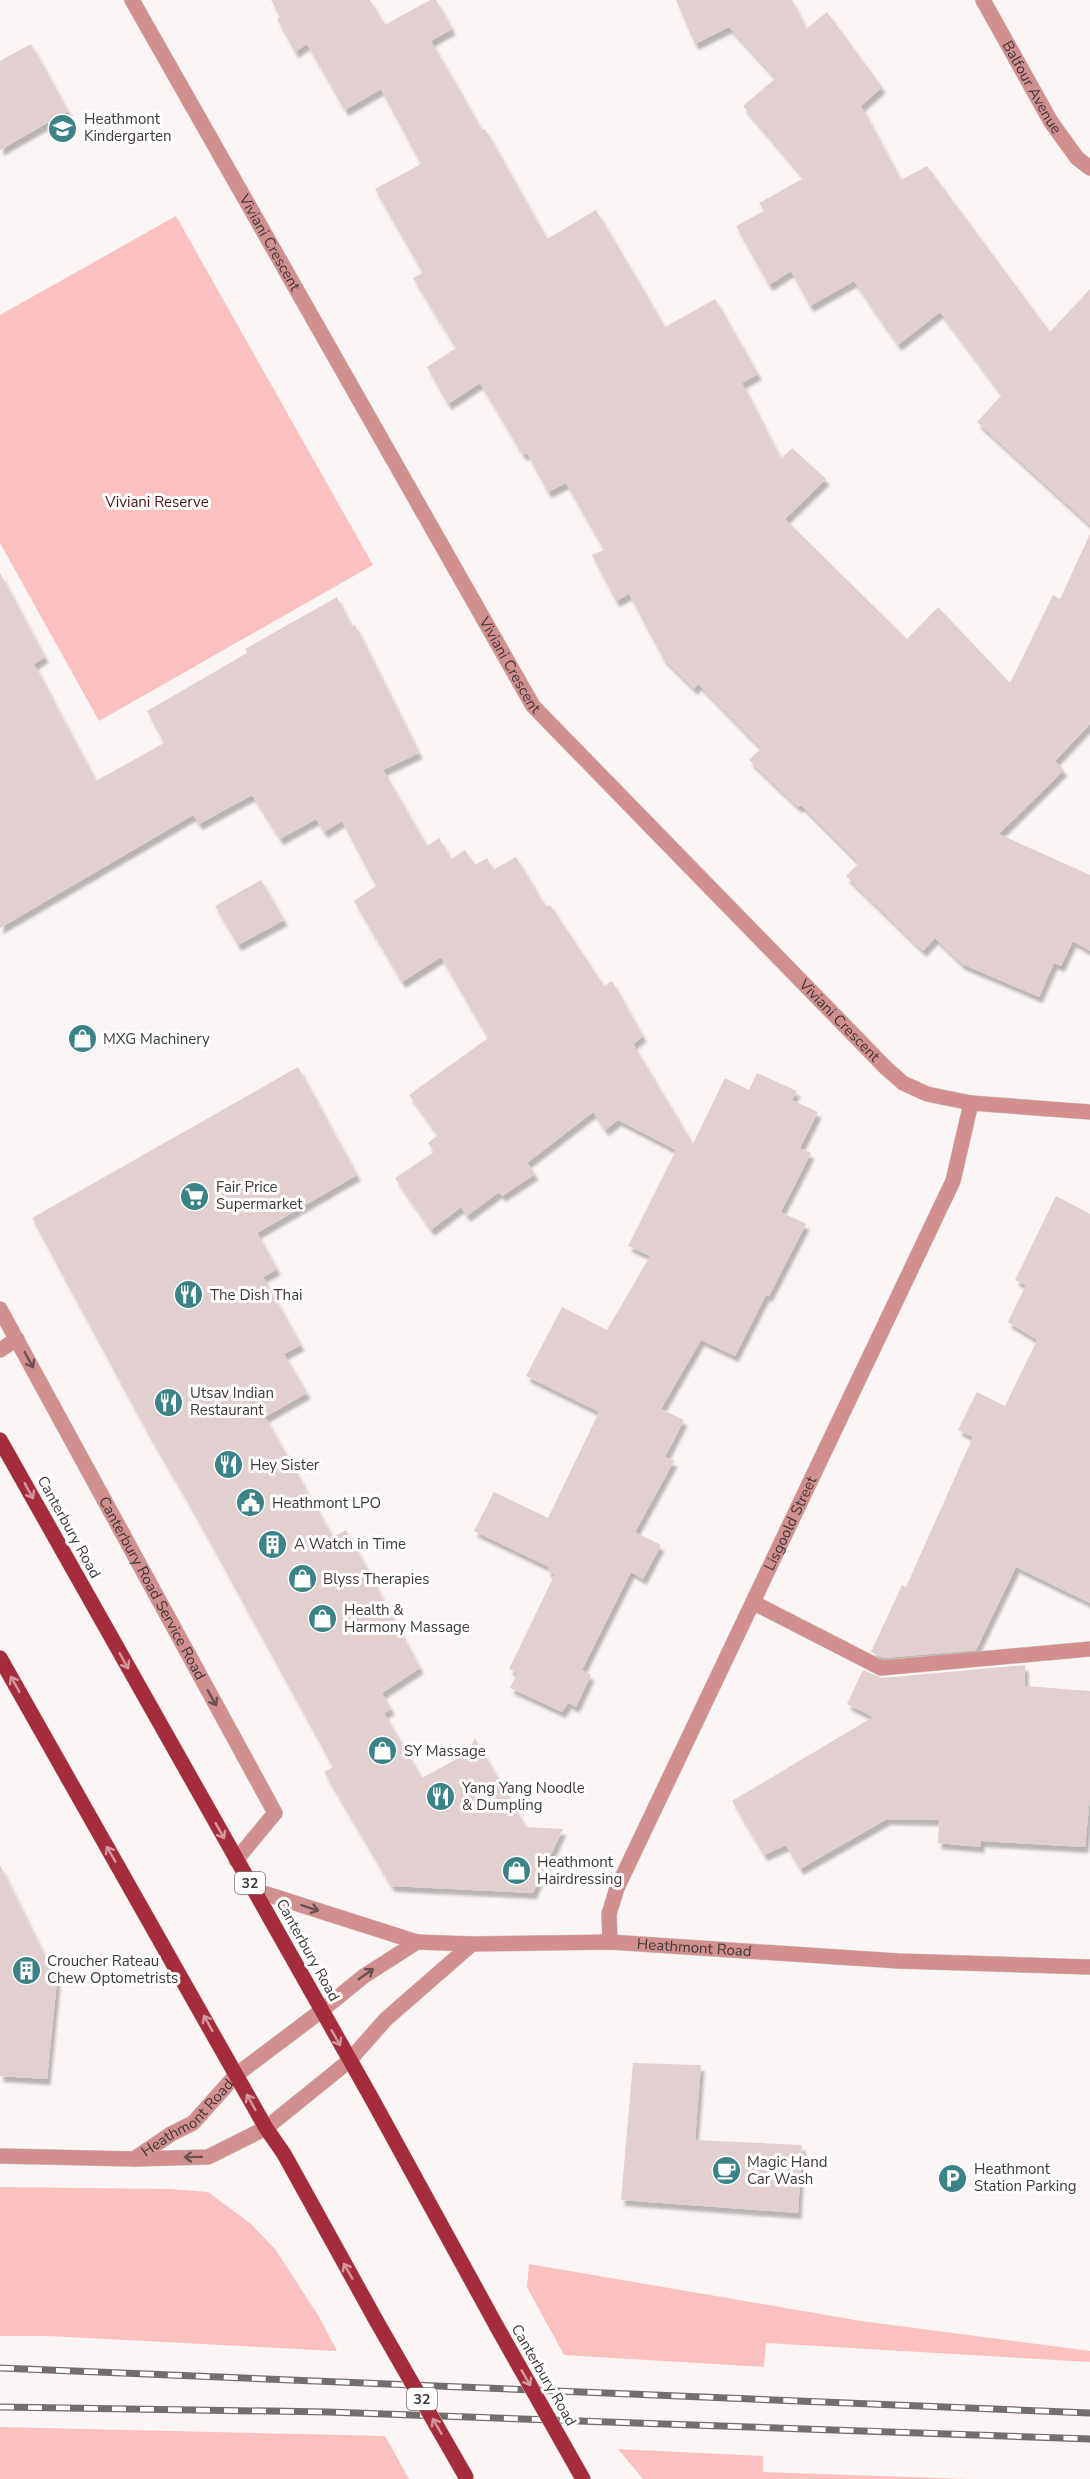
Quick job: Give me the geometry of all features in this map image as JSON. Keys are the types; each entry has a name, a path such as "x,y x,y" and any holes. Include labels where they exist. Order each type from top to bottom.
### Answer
{"main road":[{"name":"Canterbury Road","path":"0,1440 583,2479"},
{"name":"32","path":"0,1658 467,2478"}],"street":[{"name":"Viviani Crescent","path":"132,0 533,706 903,1083 927,1094 971,1103 1090,1112"},
{"name":"Balfour Avenue","path":"983,0 1051,122 1077,158 1090,168"},
{"name":"Lisgoold Street","path":"610,1942 609,1914 617,1888 953,1181 971,1103"},
{"name":"Canterbury Road Service Road","path":"0,1309 275,1813 236,1860"},
{"path":"0,1350 17,1339"},
{"path":"754,1603 881,1668 1090,1649"},
{"name":"Heathmont Road","path":"254,1890 417,1942 471,1944 610,1942 898,1961 1090,1967"},
{"path":"321,2011 363,1976 417,1942"},
{"name":"Heathmont Road","path":"0,2156 134,2159 208,2157 266,2128 349,2061 386,2019 471,1944"},
{"name":"Heathmont Road","path":"134,2159 192,2123 236,2075 321,2011"}],"green space":[{"name":"Viviani Reserve","path":"176,216 373,565 99,721 0,543 0,315"},
{"path":"0,2187 170,2189 208,2192 251,2224 275,2249 318,2315 337,2351 48,2336 0,2336"},
{"path":"529,2264 861,2321 1090,2351 1090,2362 766,2343 764,2367 564,2355 527,2287"},
{"path":"0,2427 385,2436 409,2479 0,2479"},
{"path":"618,2449 763,2456 763,2472 970,2479 643,2479"}],"building":[{"path":"271,0 370,0 385,25 430,0 436,0 452,29 431,41 482,130 485,129 547,239 596,210 665,327 715,299 758,374 742,383 781,459 792,448 826,479 785,519 907,639 938,607 1010,683 1053,595 1060,599 1090,534 1090,724 1055,761 1064,770 999,834 1090,875 1090,951 1073,941 1061,966 1054,963 1039,997 962,964 935,938 923,951 846,876 859,863 801,805 798,807 749,760 761,748 698,684 694,689 663,658 629,594 616,601 592,555 604,550 566,483 548,492 527,453 523,455 480,383 448,404 427,367 456,348 413,278 423,273 375,189 421,164 381,89 345,110 307,44 295,52 277,19 280,17"},
{"path":"676,0 792,0 806,29 827,12 882,87 861,106 901,180 927,166 1050,332 1090,289 1090,525 977,422 1002,395 940,312 898,345 854,281 810,306 791,271 769,285 736,226 764,211 759,203 804,178 743,106 776,78 729,27 695,44"},
{"path":"31,44 68,111 0,150 0,61"},
{"path":"0,573 45,657 34,664 96,781 164,743 147,711 247,653 245,649 337,597 351,626 355,625 419,753 383,770 427,846 439,838 451,859 465,850 475,865 487,858 493,870 516,857 546,907 550,905 604,986 612,981 643,1036 633,1044 693,1144 725,1078 749,1090 757,1073 797,1091 792,1100 818,1112 800,1148 811,1153 781,1212 806,1224 769,1296 766,1295 735,1356 701,1340 661,1409 684,1420 665,1457 674,1461 635,1532 661,1545 643,1579 631,1572 582,1670 591,1675 576,1707 568,1703 562,1712 510,1688 517,1673 509,1669 555,1574 547,1571 549,1567 474,1531 494,1492 548,1518 599,1412 526,1376 562,1307 607,1330 650,1256 628,1246 676,1150 618,1120 605,1130 593,1112 527,1163 535,1174 502,1196 499,1192 467,1216 461,1207 431,1230 395,1178 434,1152 428,1143 438,1135 409,1095 488,1038 441,957 402,982 354,901 376,886 342,821 324,832 316,819 280,839 252,795 199,824 193,815 0,928"},
{"path":"261,880 284,920 238,945 215,906"},
{"path":"298,1067 357,1175 257,1233 277,1269 263,1277 301,1345 284,1354 307,1393 265,1417 333,1537 346,1530 420,1668 382,1693 391,1709 384,1713 422,1778 464,1755 466,1757 475,1738 526,1827 563,1829 533,1893 391,1886 324,1772 333,1767 150,1437 32,1218"},
{"path":"1056,1196 1090,1214 1090,1603 1016,1567 976,1650 883,1658 871,1652 902,1585 906,1587 973,1437 958,1430 977,1392 1005,1406 1037,1340 1008,1322 1026,1285 1015,1280"},
{"path":"1025,1665 1025,1686 1090,1691 1090,1796 1085,1847 981,1841 981,1847 938,1843 939,1820 887,1819 800,1869 786,1845 764,1855 732,1801 873,1717 847,1704 863,1670 882,1678"},
{"path":"0,1865 57,1981 47,2079 0,2076"},
{"path":"633,2063 701,2065 695,2140 802,2145 798,2213 621,2200"}],"railway":[{"path":"0,2368 1090,2413"},
{"path":"0,2407 328,2412 1090,2439"}],"place":[{"name":"Heathmont Kindergarten","path":"63,128"},
{"name":"MXG Machinery","path":"82,1039"},
{"name":"Fair Price Supermarket","path":"195,1196"},
{"name":"The Dish Thai","path":"189,1295"},
{"name":"Utsav Indian Restaurant","path":"169,1402"},
{"name":"Hey Sister","path":"229,1465"},
{"name":"Heathmont LPO","path":"251,1503"},
{"name":"A Watch in Time","path":"273,1544"},
{"name":"Blyss Therapies","path":"302,1579"},
{"name":"Health & Harmony Massage","path":"323,1619"},
{"name":"SY Massage","path":"383,1751"},
{"name":"Yang Yang Noodle & Dumpling","path":"441,1797"},
{"name":"Heathmont Hairdressing","path":"516,1871"},
{"name":"Croucher Rateau Chew Optometrists","path":"26,1970"},
{"name":"Magic Hand Car Wash","path":"726,2171"},
{"name":"Heathmont Station Parking","path":"953,2178"}]}
